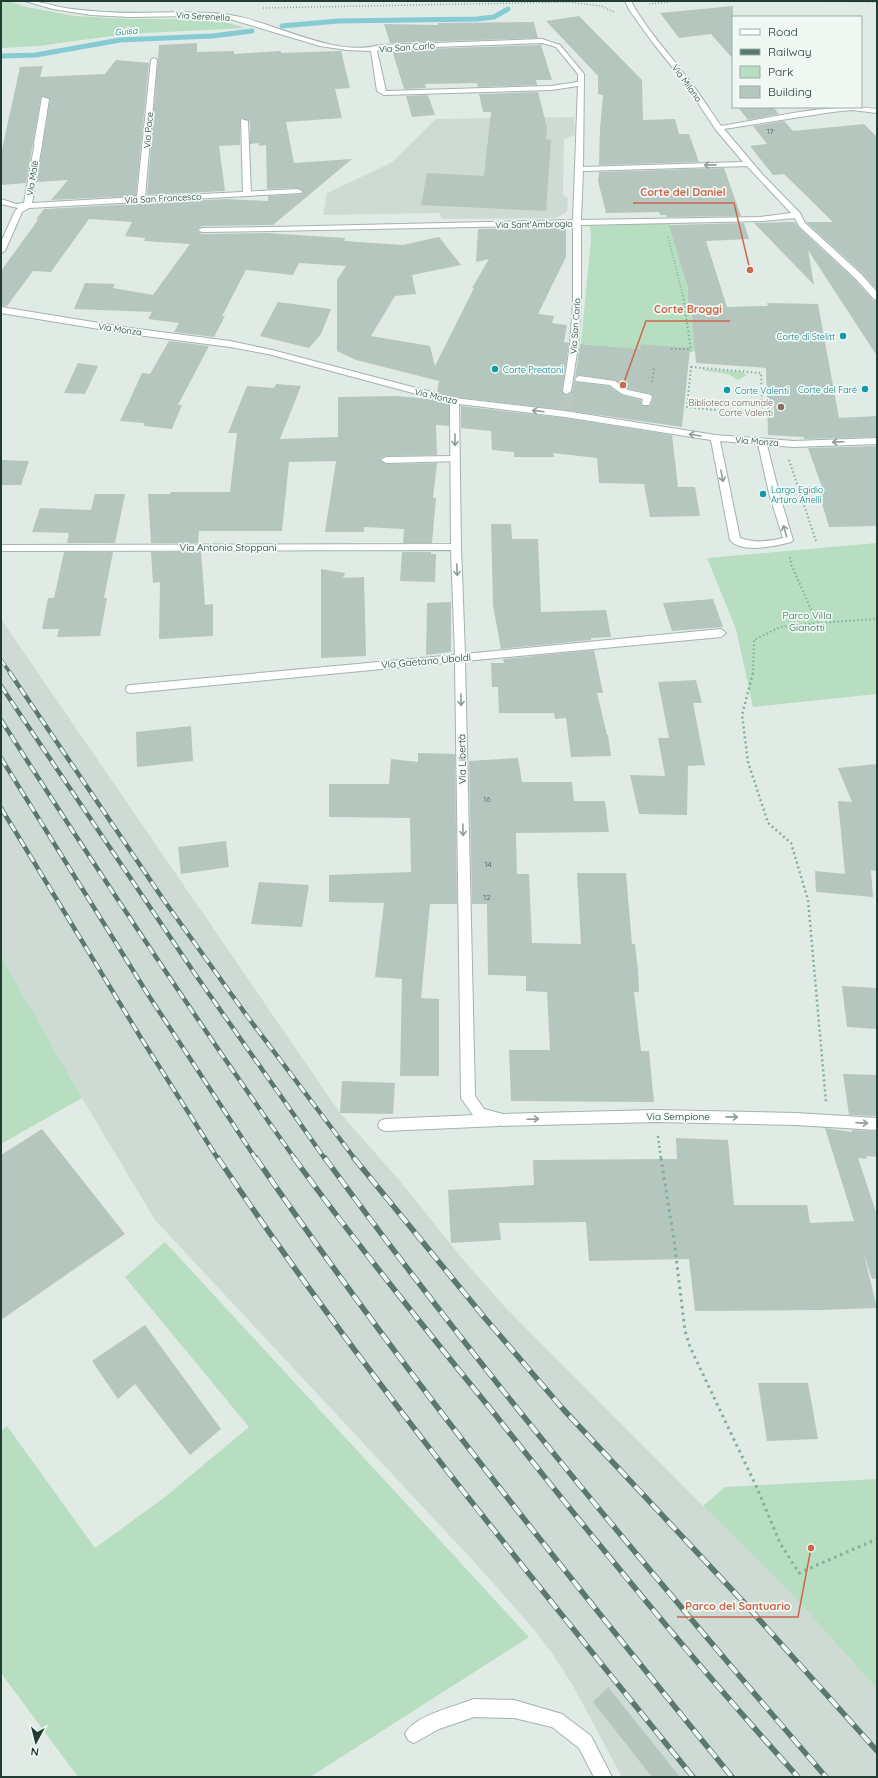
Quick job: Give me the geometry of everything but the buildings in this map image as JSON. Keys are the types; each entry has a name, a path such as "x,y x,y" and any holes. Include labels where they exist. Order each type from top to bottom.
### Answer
{"street":[{"name":"Via Serenella","path":"28,1 74,12 102,14 207,15 230,17 252,22 315,43 341,47 374,49"},
{"name":"Via Milano","path":"630,5 719,128 749,164 797,215 802,224 858,276 877,298"},
{"name":"Via San Carlo","path":"568,392 574,346 577,301 577,224 581,93 581,84 580,74 558,46 542,40 380,47 374,49 381,91 384,93 551,88 581,84"},
{"name":"Via Pace","path":"141,199 154,60"},
{"name":"Via San Carlo","path":"551,88 581,93"},
{"name":"Via Malè","path":"1,251 19,211 28,205 45,99"},
{"path":"719,128 832,110 852,108 877,111"},
{"path":"244,121 247,194"},
{"path":"579,169 749,164"},
{"name":"Via San Francesco","path":"1,201 15,206 298,191"},
{"name":"Via Sant'Ambrogio","path":"202,230 577,224 760,219 797,215"},
{"name":"Via Monza","path":"1,310 230,344 269,352 454,401 565,412 642,424 715,438 784,443 877,440"},
{"path":"579,379 612,383 625,392 648,397 646,403"},
{"name":"Via Libertà","path":"454,401 468,1098 480,1114"},
{"path":"715,438 735,540 749,546 771,545 788,540 774,493 762,442"},
{"path":"386,460 455,459"},
{"name":"Via Antonio Stoppani","path":"1,548 456,547"},
{"name":"Via Gaetano Uboldi","path":"131,688 721,633"},
{"name":"Via Sempione","path":"480,1114 503,1120 656,1116 828,1120 877,1124"},
{"path":"385,1125 503,1120"},
{"path":"414,1734 434,1722 474,1708 514,1709 556,1720 585,1742 603,1777"}],"path":[{"path":"258,8 567,2 601,6 616,12 630,5 640,10 645,5 652,3 678,1"},
{"path":"797,1 877,2"},
{"path":"663,221 684,300 691,350 671,349"},
{"path":"691,367 761,373 763,415 687,407 691,367"},
{"path":"784,443 816,541"},
{"path":"788,540 791,564 817,623"},
{"path":"828,1120 808,900 791,843 768,824 748,762 742,715 754,669 754,640 780,627 877,619"},
{"path":"656,1116 685,1331 690,1347 757,1488 780,1543 799,1572 877,1539"}],"shaded area":[{"path":"574,117 575,135 564,139 563,195 568,198 567,212 556,218 442,219 440,213 323,215 327,193 391,163 436,119"},
{"path":"1,619 340,1113 400,1181 461,1257 504,1306 788,1590 877,1689 877,1777 622,1777 573,1686 552,1653 531,1626 476,1564 155,1220 82,1098 1,956"}],"green space":[{"path":"1,1 8,1 27,7 74,16 131,19 203,19 222,21 245,28 126,34 39,46 1,48"},
{"path":"670,223 687,285 693,326 785,359 671,350 671,347 642,344 640,349 581,344 591,239 590,226"},
{"path":"702,369 742,372 747,375 738,380 728,374 706,371"},
{"name":"Parco Villa Gianotti","path":"877,543 877,694 753,707 736,629 707,558"},
{"path":"1,956 82,1098 1,1144"},
{"path":"165,1242 529,1637 310,1777 78,1777 1,1673 1,1431 7,1426 95,1548 165,1497 249,1427 125,1277"},
{"path":"877,1479 877,1689 788,1590 703,1506 725,1487"}],"waterway":[{"name":"Guisa","path":"282,26 338,21 477,19 494,17 508,9"},
{"name":"Guisa","path":"1,56 36,55 120,40 212,36 252,31"}],"tunnel":[{"path":"565,411 567,391"}],"railway":[{"path":"1,660 11,674"},
{"path":"10,673 163,899 247,1016 355,1159"},
{"path":"1,686 195,974 325,1159"},
{"path":"1,720 145,941 295,1159"},
{"path":"1,758 147,993 256,1159"},
{"path":"1,808 141,1038 218,1159"},
{"path":"218,1158 330,1317 448,1472 693,1777"},
{"path":"256,1158 369,1317 487,1472 732,1777"},
{"path":"294,1158 394,1289 570,1509 682,1645 798,1777"},
{"path":"325,1158 384,1238 506,1395 697,1626 826,1777"},
{"path":"354,1158 484,1317 563,1409 749,1608 877,1751"}],"place":[{"name":"Corte del Daniel","path":"750,270"},
{"name":"Corte di Stelitt","path":"843,336"},
{"name":"Corte Preatoni","path":"495,369"},
{"name":"Corte Broggi","path":"623,385"},
{"name":"Corte del Faré","path":"865,389"},
{"name":"Corte Valenti","path":"727,390"},
{"name":"Biblioteca comunale Corte Valenti","path":"781,407"},
{"name":"Largo Egidio Arturo Anelli","path":"763,494"},
{"name":"Parco del Santuario","path":"811,1548"}]}
